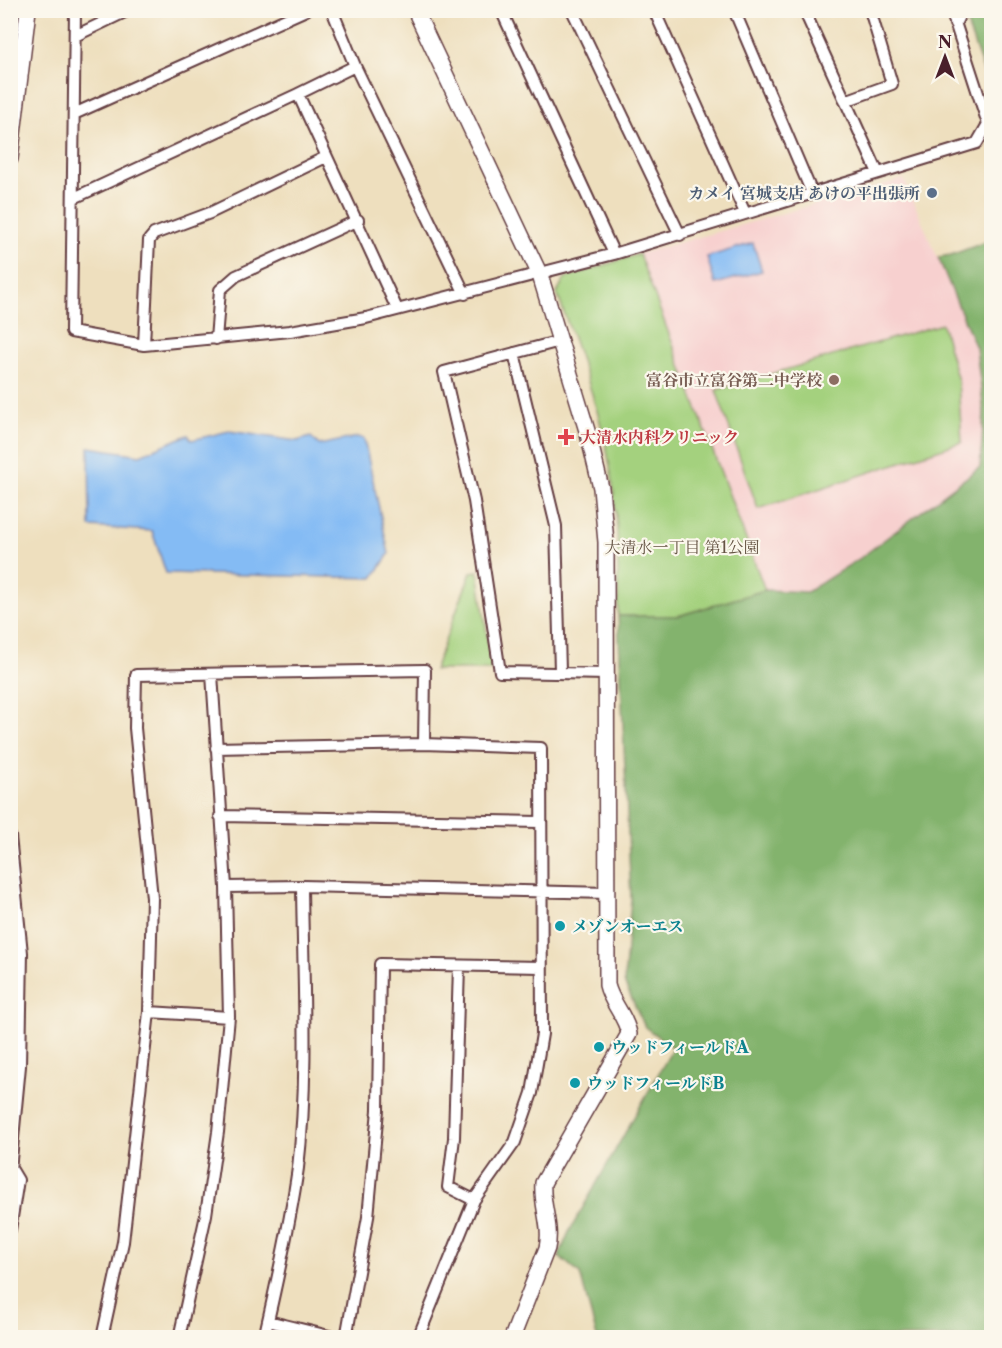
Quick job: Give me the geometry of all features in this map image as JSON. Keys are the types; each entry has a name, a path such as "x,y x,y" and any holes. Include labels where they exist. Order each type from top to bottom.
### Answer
{"street":[{"path":"10,159 28,10"},
{"path":"75,10 71,332 144,345 290,331 366,318 465,294 680,235 977,143 988,124 951,10"},
{"path":"75,36 129,10"},
{"path":"74,114 306,10"},
{"path":"332,10 355,66 465,294"},
{"path":"415,10 540,275 588,434 601,488 606,542 608,985 629,1034 543,1183 542,1199 550,1234 547,1248 512,1338"},
{"path":"501,10 614,254"},
{"path":"572,10 680,235"},
{"path":"654,10 745,213"},
{"path":"734,10 812,193"},
{"path":"804,10 878,173"},
{"path":"845,101 892,84 870,10"},
{"path":"955,24 962,10"},
{"path":"74,198 355,66"},
{"path":"298,94 397,309"},
{"path":"144,345 149,240 154,234 210,213 326,157"},
{"path":"216,339 220,290 236,276 358,220"},
{"path":"560,341 444,372 474,501 500,672 560,671 608,674"},
{"path":"514,353 556,526 560,671"},
{"path":"102,1338 123,1242 149,1012 152,898 135,728 136,675 425,670 424,744"},
{"path":"179,1338 206,1215 218,1132 229,1017 226,887 212,674"},
{"path":"216,748 424,744 541,748 539,822 542,1034 532,1093 515,1142 474,1200 418,1338"},
{"path":"220,816 539,822"},
{"path":"10,836 20,1066 11,1170 18,1180 10,1230"},
{"path":"226,887 303,886 540,893 608,892"},
{"path":"264,1338 297,1169 303,1110 303,886"},
{"path":"346,1338 368,1217 378,1110 380,964 541,967"},
{"path":"459,966 454,1138 448,1187 474,1200"},
{"path":"149,1012 229,1017"},
{"path":"268,1321 337,1338"}],"shaded area":[{"name":"富谷市立富谷第二中学校","path":"904,179 976,348 984,413 980,467 859,559 807,592 765,590 639,254"}],"green space":[{"path":"974,11 991,11 991,92 967,24"},
{"path":"991,240 991,1337 597,1337 580,1274 559,1256 569,1232 673,1048 645,1027 624,982 631,899 618,616 678,616 765,590 807,592 859,559 980,467 984,413 976,348 938,257 951,255"},
{"name":"大清水一丁目 第1公園","path":"639,254 765,590 678,616 618,616 617,527 607,450 588,382 557,293 565,278"},
{"path":"942,324 958,381 962,442 758,509 716,390"},
{"path":"478,571 492,670 434,670 471,572"}],"water":[{"path":"753,243 762,271 715,284 707,257"},
{"path":"229,431 297,441 311,437 319,445 358,437 364,439 389,554 373,578 166,573 152,531 90,527 89,447 140,455 188,435 192,440"}],"place":[{"name":"カメイ 宮城支店 あけの平出張所","path":"932,193"},
{"name":"富谷市立富谷第二中学校","path":"834,380"},
{"name":"大清水内科クリニック","path":"566,437"},
{"name":"メゾンオーエス","path":"560,926"},
{"name":"ウッドフィールドA","path":"599,1047"},
{"name":"ウッドフィールドB","path":"575,1083"}]}
